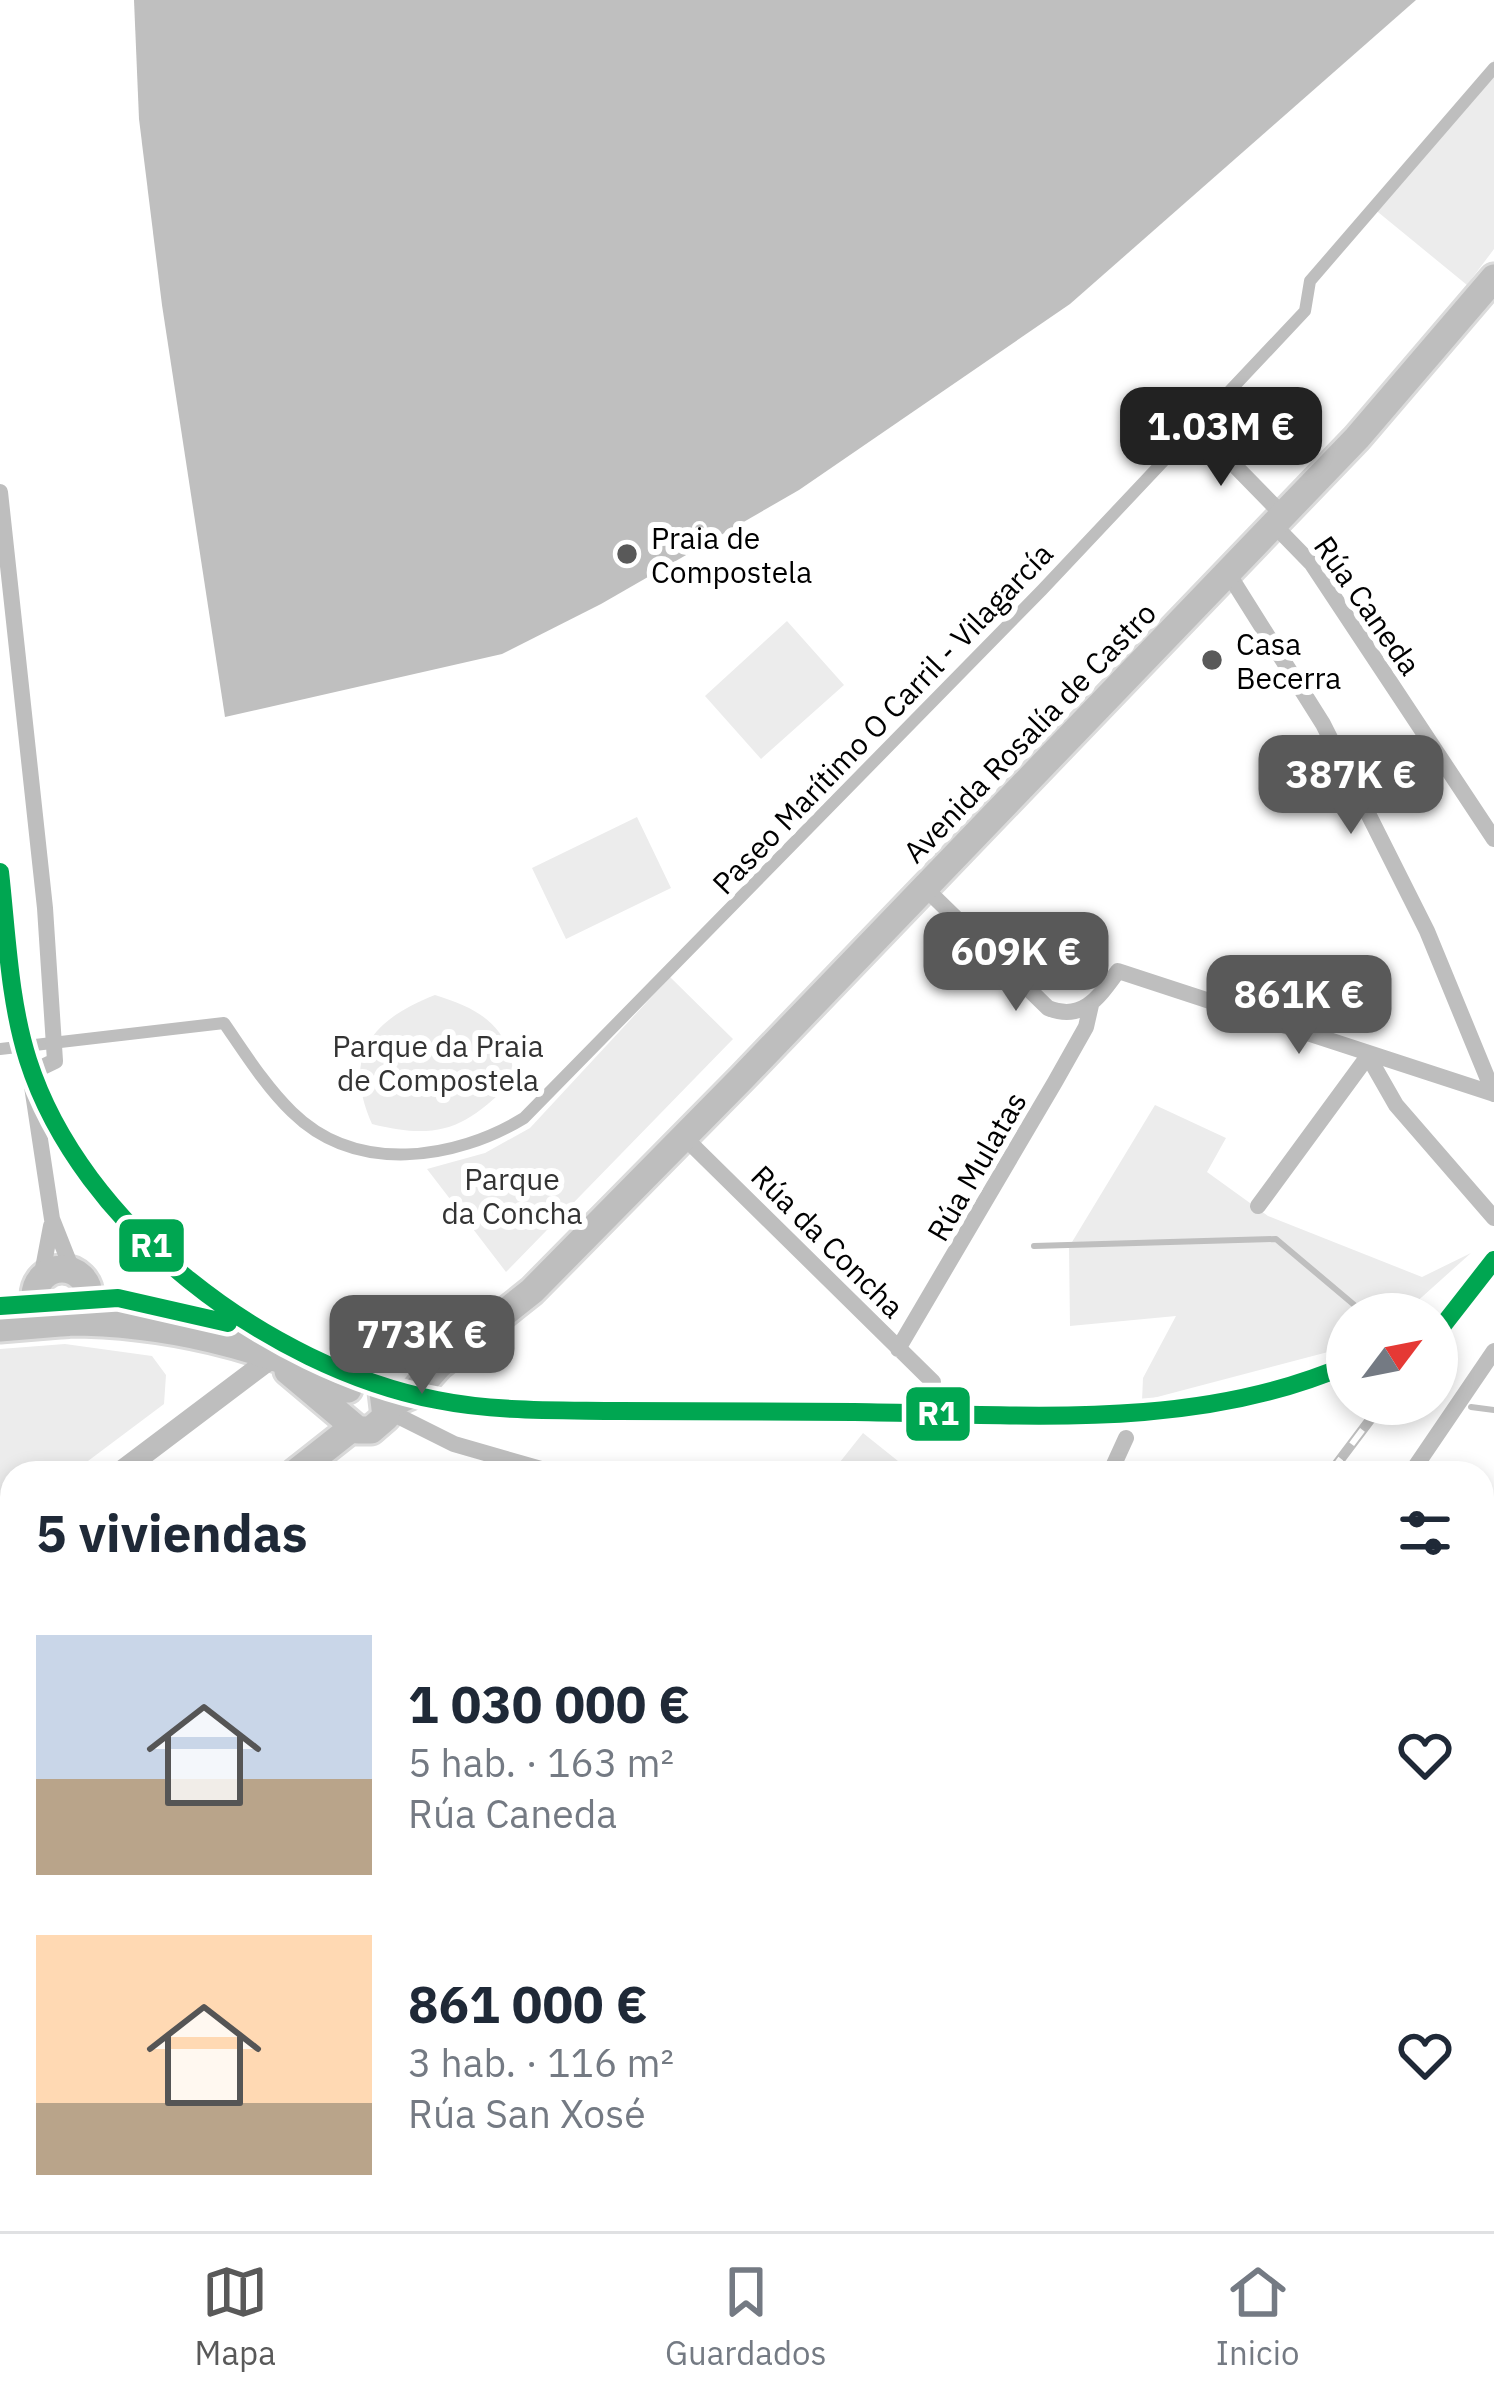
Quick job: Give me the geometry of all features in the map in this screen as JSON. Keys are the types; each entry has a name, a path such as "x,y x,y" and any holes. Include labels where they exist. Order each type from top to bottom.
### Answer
{"main road":[{"name":"Avenida Rosalía de Castro","path":"309,1461 368,1409 413,1394 439,1365 532,1291 1279,521 1385,408 1494,278"},
{"path":"3,1328 56,1270 79,1278 140,1322"},
{"path":"64,1323 86,1307 79,1278"},
{"path":"38,1287 42,1314 64,1323"},
{"path":"3,1328 140,1322 270,1359 368,1409"}],"street":[{"name":"Paseo Marítimo O Carril - Vilagarcía","path":"54,1044 224,1023 293,1114 340,1142 385,1155 432,1155 480,1142 524,1118 1042,590 1305,310 1310,281 1494,68"},
{"name":"Rúa Caneda","path":"1195,424 1312,564 1494,839"},
{"path":"0,492 55,1060 30,1073 52,1219 79,1278"},
{"path":"1228,573 1323,724 1427,931 1494,1094"},
{"path":"925,888 1048,1008 1070,1014 1091,1005 1118,971 1494,1094"},
{"name":"Rúa Mulatas","path":"898,1349 1086,1027 1091,1005"},
{"path":"0,1049 54,1044"},
{"path":"1258,1206 1368,1056"},
{"path":"1368,1056 1396,1105 1494,1218"},
{"name":"Rúa da Concha","path":"684,1137 933,1382"},
{"path":"38,1287 52,1219"},
{"path":"1419,1461 1494,1351"},
{"path":"135,1461 270,1359"},
{"path":"368,1409 433,1436 515,1461"},
{"path":"1115,1461 1126,1438"}],"green space":[{"path":"1494,60 1494,249 1467,285 1373,208"},
{"path":"787,621 844,685 761,759 705,696"},
{"path":"637,817 671,888 566,939 532,868"},
{"name":"Parque da Concha","path":"670,977 733,1039 506,1272 427,1169 485,1153 530,1128"},
{"name":"Parque da Praia de Compostela","path":"435,995 491,1023 507,1046 514,1079 481,1109 451,1126 416,1131 372,1124 360,1079 368,1043 394,1016"},
{"path":"1155,1105 1226,1138 1207,1172 1268,1216 1422,1277 1471,1253 1426,1293 1326,1293 1326,1353 1142,1401 1143,1378 1176,1316 1070,1326 1069,1247"},
{"path":"65,1344 152,1356 166,1375 164,1404 88,1461 0,1461 0,1349"},
{"path":"863,1433 898,1461 841,1461"}],"shaded area":[{"path":"134,0 1416,0 1070,304 799,490 601,604 502,654 225,717 162,305 139,119"}],"waterway":[{"path":"1034,1246 1276,1239 1340,1293"},
{"path":"1471,1407 1494,1410"}],"railway":[{"path":"0,872 13,990 28,1060 54,1121 90,1179 136,1232 189,1280 247,1322 373,1383 437,1400 528,1410 1042,1416 1167,1410 1228,1401 1326,1372"},
{"path":"1458,1306 1494,1260"},
{"path":"0,1306 122,1302 182,1310 242,1328"},
{"path":"1339,1461 1366,1425"}],"transit line":[{"name":"R1","path":"0,872 13,990 28,1060 54,1121 90,1179 136,1232 189,1280 247,1322 373,1383 437,1400 528,1410 1042,1416 1167,1410 1228,1401 1326,1372"},
{"name":"R1","path":"1458,1306 1494,1260"},
{"name":"R1","path":"0,1306 118,1298 228,1323"}],"place":[{"name":"Praia de Compostela","path":"627,554"},
{"name":"Casa Becerra","path":"1212,660"}]}
